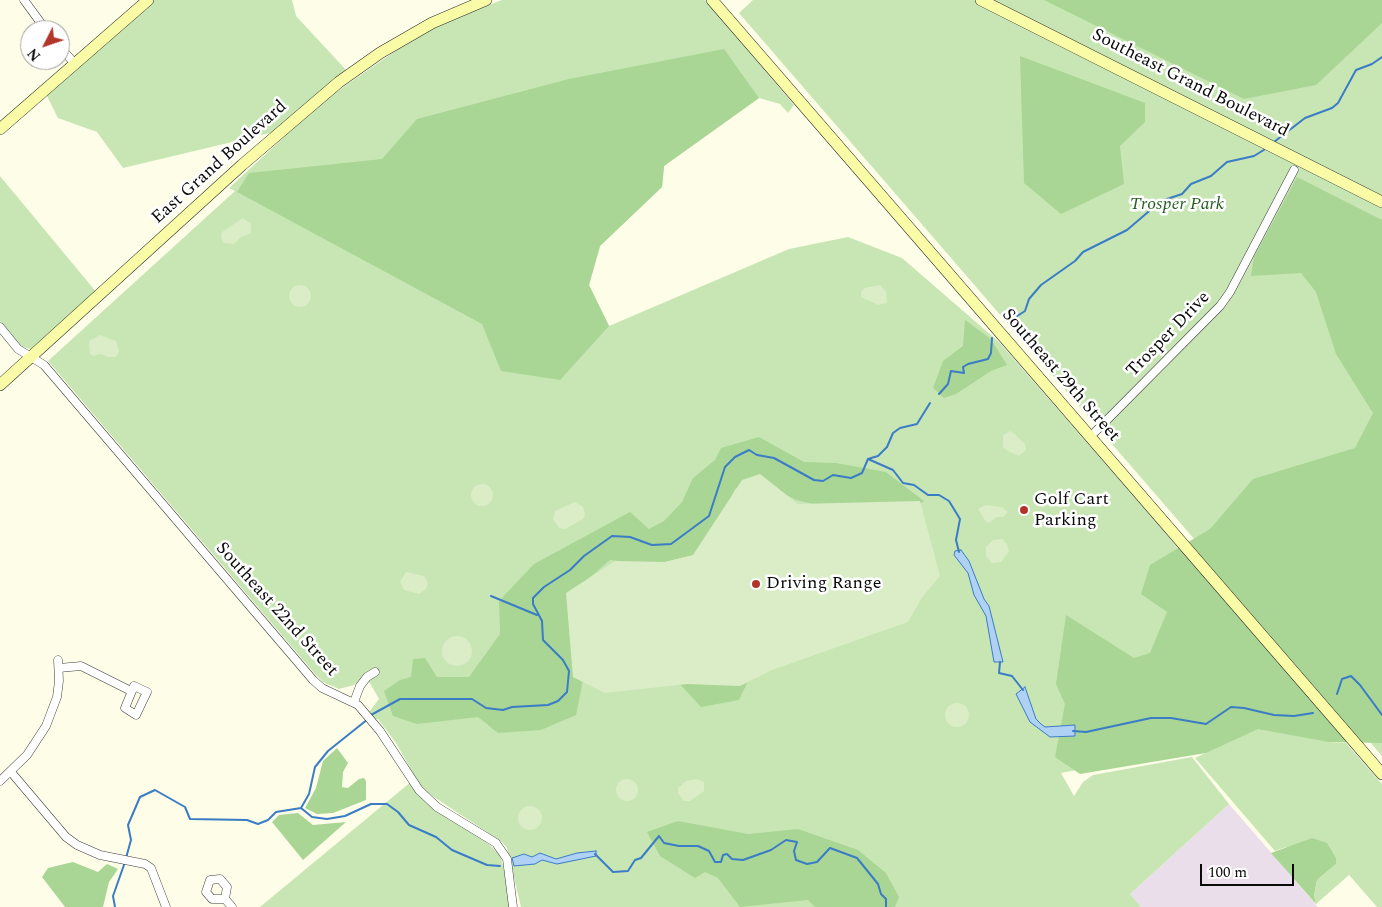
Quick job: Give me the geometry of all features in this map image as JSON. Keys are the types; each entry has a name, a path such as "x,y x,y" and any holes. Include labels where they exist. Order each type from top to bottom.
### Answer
{"main road":[{"path":"1,125 148,0"},
{"name":"East Grand Boulevard","path":"0,385 242,166 339,82 380,53 432,23 486,0"},
{"name":"Southeast 29th Street","path":"712,0 879,188 1382,766"},
{"name":"Southeast 29th Street","path":"722,0 879,188"},
{"name":"Southeast Grand Boulevard","path":"981,0 1382,202"},
{"name":"Southeast 29th Street","path":"1093,434 1382,774"}],"street":[{"path":"24,0 39,20"},
{"path":"70,58 75,64"},
{"name":"Trosper Drive","path":"1093,434 1220,306 1230,292 1294,170"},
{"name":"Southeast 22nd Street","path":"0,327 18,349 44,365 313,680 322,688 354,702 374,724 419,790 437,807 496,842 507,859 513,907"},
{"path":"0,781 27,755 46,726 56,697 59,664 81,666 131,692"},
{"path":"354,702 360,686 375,672"},
{"path":"11,772 66,838 100,855 137,862 151,868 166,907"},
{"path":"226,899 232,907"}],"shaded area":[{"path":"1229,804 1318,907 1141,907 1130,894"}],"green space":[{"path":"154,0 292,0 296,16 347,71 274,132 123,168 97,132 58,118 46,94"},
{"path":"502,0 705,0 794,105 788,113 780,104 759,98 664,166 662,187 600,246 589,285 609,326 789,249 848,237 902,258 999,342 1158,524 1217,596 1329,742 1346,743 1382,784 1382,907 1377,907 1349,875 1316,904 1314,895 1317,880 1336,864 1286,847 1275,851 1195,758 1233,740 1061,773 1074,796 1083,782 1093,775 1192,757 1229,804 1130,894 1141,907 521,907 507,848 502,842 428,793 418,782 396,743 378,719 374,719 369,712 379,699 370,683 363,677 354,685 339,689 323,682 315,674 48,361 235,191 229,188 322,102 414,38 462,15"},
{"name":"Trosper Park","path":"753,0 1382,0 1382,756 739,13"},
{"path":"1044,0 1382,0 1382,23 1316,85 1244,99"},
{"path":"724,49 759,98 664,166 662,187 600,246 589,285 609,326 560,380 501,371 482,324 237,192 249,173 382,159 417,119 569,79"},
{"path":"1020,56 1145,103 1145,122 1120,146 1124,184 1061,214 1024,183"},
{"path":"0,176 97,293 31,349 22,347 0,321"},
{"path":"1297,177 1382,220 1382,743 1329,742 1258,729 1206,753 1080,774 1055,757 1065,704 1056,684 1066,615 1134,658 1150,653 1167,612 1141,594 1150,565 1210,529 1253,479 1355,448 1373,413 1336,354 1316,292 1301,273 1251,276 1254,257"},
{"path":"243,218 251,224 251,233 241,237 234,244 224,243 221,238 222,232"},
{"path":"300,285 308,288 311,296 308,304 300,307 292,304 289,296 292,288"},
{"path":"880,285 886,292 887,303 878,305 861,297 861,292 865,288"},
{"path":"965,320 991,339 1007,365 991,371 956,394 944,398 933,388 943,361 963,346"},
{"path":"100,335 116,341 119,351 116,357 108,357 101,354 93,356 90,353 89,341"},
{"path":"1011,431 1025,444 1026,450 1019,456 1003,447 1003,435"},
{"path":"759,437 804,462 836,463 886,472 924,501 902,513 826,507 796,500 755,479 735,489 715,533 695,555 650,565 610,560 570,595 587,660 576,715 541,730 498,733 478,717 417,724 393,716 384,691 400,680 411,677 413,659 425,658 437,677 469,677 500,634 499,601 534,564 630,512 649,529 664,521 682,502 693,478 715,460 721,448"},
{"name":"Driving Range","path":"760,474 798,504 920,501 940,576 923,596 908,622 772,670 740,686 687,684 605,693 573,677 566,593 615,561 665,562 693,555 742,480"},
{"path":"482,484 490,487 493,495 490,503 482,506 474,503 471,495 474,487"},
{"path":"575,502 583,507 585,515 583,519 565,529 559,528 553,519 555,511"},
{"path":"986,505 1002,507 1008,512 1003,517 997,517 989,523 986,522 978,509"},
{"path":"1002,539 1007,544 1009,552 1001,562 992,563 986,556 986,547 993,540"},
{"path":"406,572 424,576 428,583 426,589 419,594 404,590 400,582"},
{"path":"457,636 467,641 472,651 467,661 457,666 447,661 442,651 447,641"},
{"path":"757,662 739,700 701,707 678,682"},
{"path":"957,703 962,704 968,710 968,720 962,726 957,727 952,726 946,720 945,715 946,710 952,704"},
{"path":"337,748 348,763 343,772 342,787 348,788 359,779 364,778 366,781 366,800 333,813 317,814 305,808 316,788 323,761"},
{"path":"627,779 635,782 638,790 635,798 627,801 619,798 616,790 619,782"},
{"path":"696,779 704,782 704,791 690,801 684,801 678,793 678,788 686,781"},
{"path":"412,781 436,810 490,845 500,855 510,907 260,907"},
{"path":"530,806 539,809 542,818 539,827 530,830 521,827 518,818 521,809"},
{"path":"298,813 313,825 346,822 303,860 272,822 279,815"},
{"path":"678,821 748,834 798,829 858,850 886,873 899,897 895,907 815,907 808,900 740,907 718,878 705,872 695,878 660,856 647,832"},
{"path":"1312,838 1327,843 1336,858 1336,864 1317,880 1314,895 1316,904 1271,853"},
{"path":"73,862 98,872 107,864 118,869 109,882 103,907 65,907 42,877 48,868"}],"water":[{"path":"961,550 969,561 984,599 989,606 1003,662 994,662 986,616 974,595 968,573 954,555 955,551"},
{"path":"1025,687 1036,719 1041,724 1045,727 1075,725 1075,736 1050,737 1030,722 1016,694"},
{"path":"596,851 596,856 557,864 542,860 535,864 514,866 512,858 524,854 532,857 540,853 556,859 577,853"}],"waterway":[{"path":"1274,142 1305,118 1332,108 1338,103 1356,70 1372,64 1382,57"},
{"path":"1011,320 1025,311 1029,299 1041,285 1075,261 1083,252 1127,230 1161,201 1182,194 1191,184 1211,176 1227,162 1254,156 1267,148"},
{"path":"939,394 948,384 951,371 964,373 963,367 968,364 988,359 991,353 992,338"},
{"path":"868,459 878,456 887,447 893,433 900,428 917,424 930,403"},
{"path":"371,715 400,699 472,699 486,708 503,710 512,707 548,705 558,701 567,692 569,671 563,660 543,640 542,621 533,604 533,598 544,587 570,570 584,556 612,536 630,537 652,545 671,544 709,516 725,467 735,457 749,450 757,455 774,458 814,480 823,481 833,475 851,478 862,473 868,459"},
{"path":"868,459 893,470 903,483 914,485 928,495 939,495 949,501 960,519 956,540 959,552"},
{"path":"491,596 537,615"},
{"path":"1000,662 999,673 1012,676 1023,690"},
{"path":"1337,694 1342,679 1351,676 1382,715"},
{"path":"1073,731 1086,732 1151,718 1171,718 1206,724 1231,707 1274,715 1294,716 1313,713"},
{"path":"126,858 131,840 128,825 140,797 155,790 185,807 190,819 247,820 258,824 268,820 276,812 301,808 309,794 315,767 328,751 368,719"},
{"path":"301,808 312,817 327,819 345,816 371,804 387,804 398,812 409,825 436,837 452,850 487,865 500,866"},
{"path":"595,854 613,872 628,871 635,860 641,858 659,836 664,843 679,846 698,846 709,851 715,862 721,862 723,855 727,854 732,859 743,860 771,850 786,840 797,842 794,851 796,860 807,864 817,862 830,848 857,858 878,884 881,894 886,899 886,907"},
{"path":"115,907 113,896 125,862"}],"place":[{"name":"Golf Cart Parking","path":"1024,510"},
{"name":"Driving Range","path":"756,584"}]}
